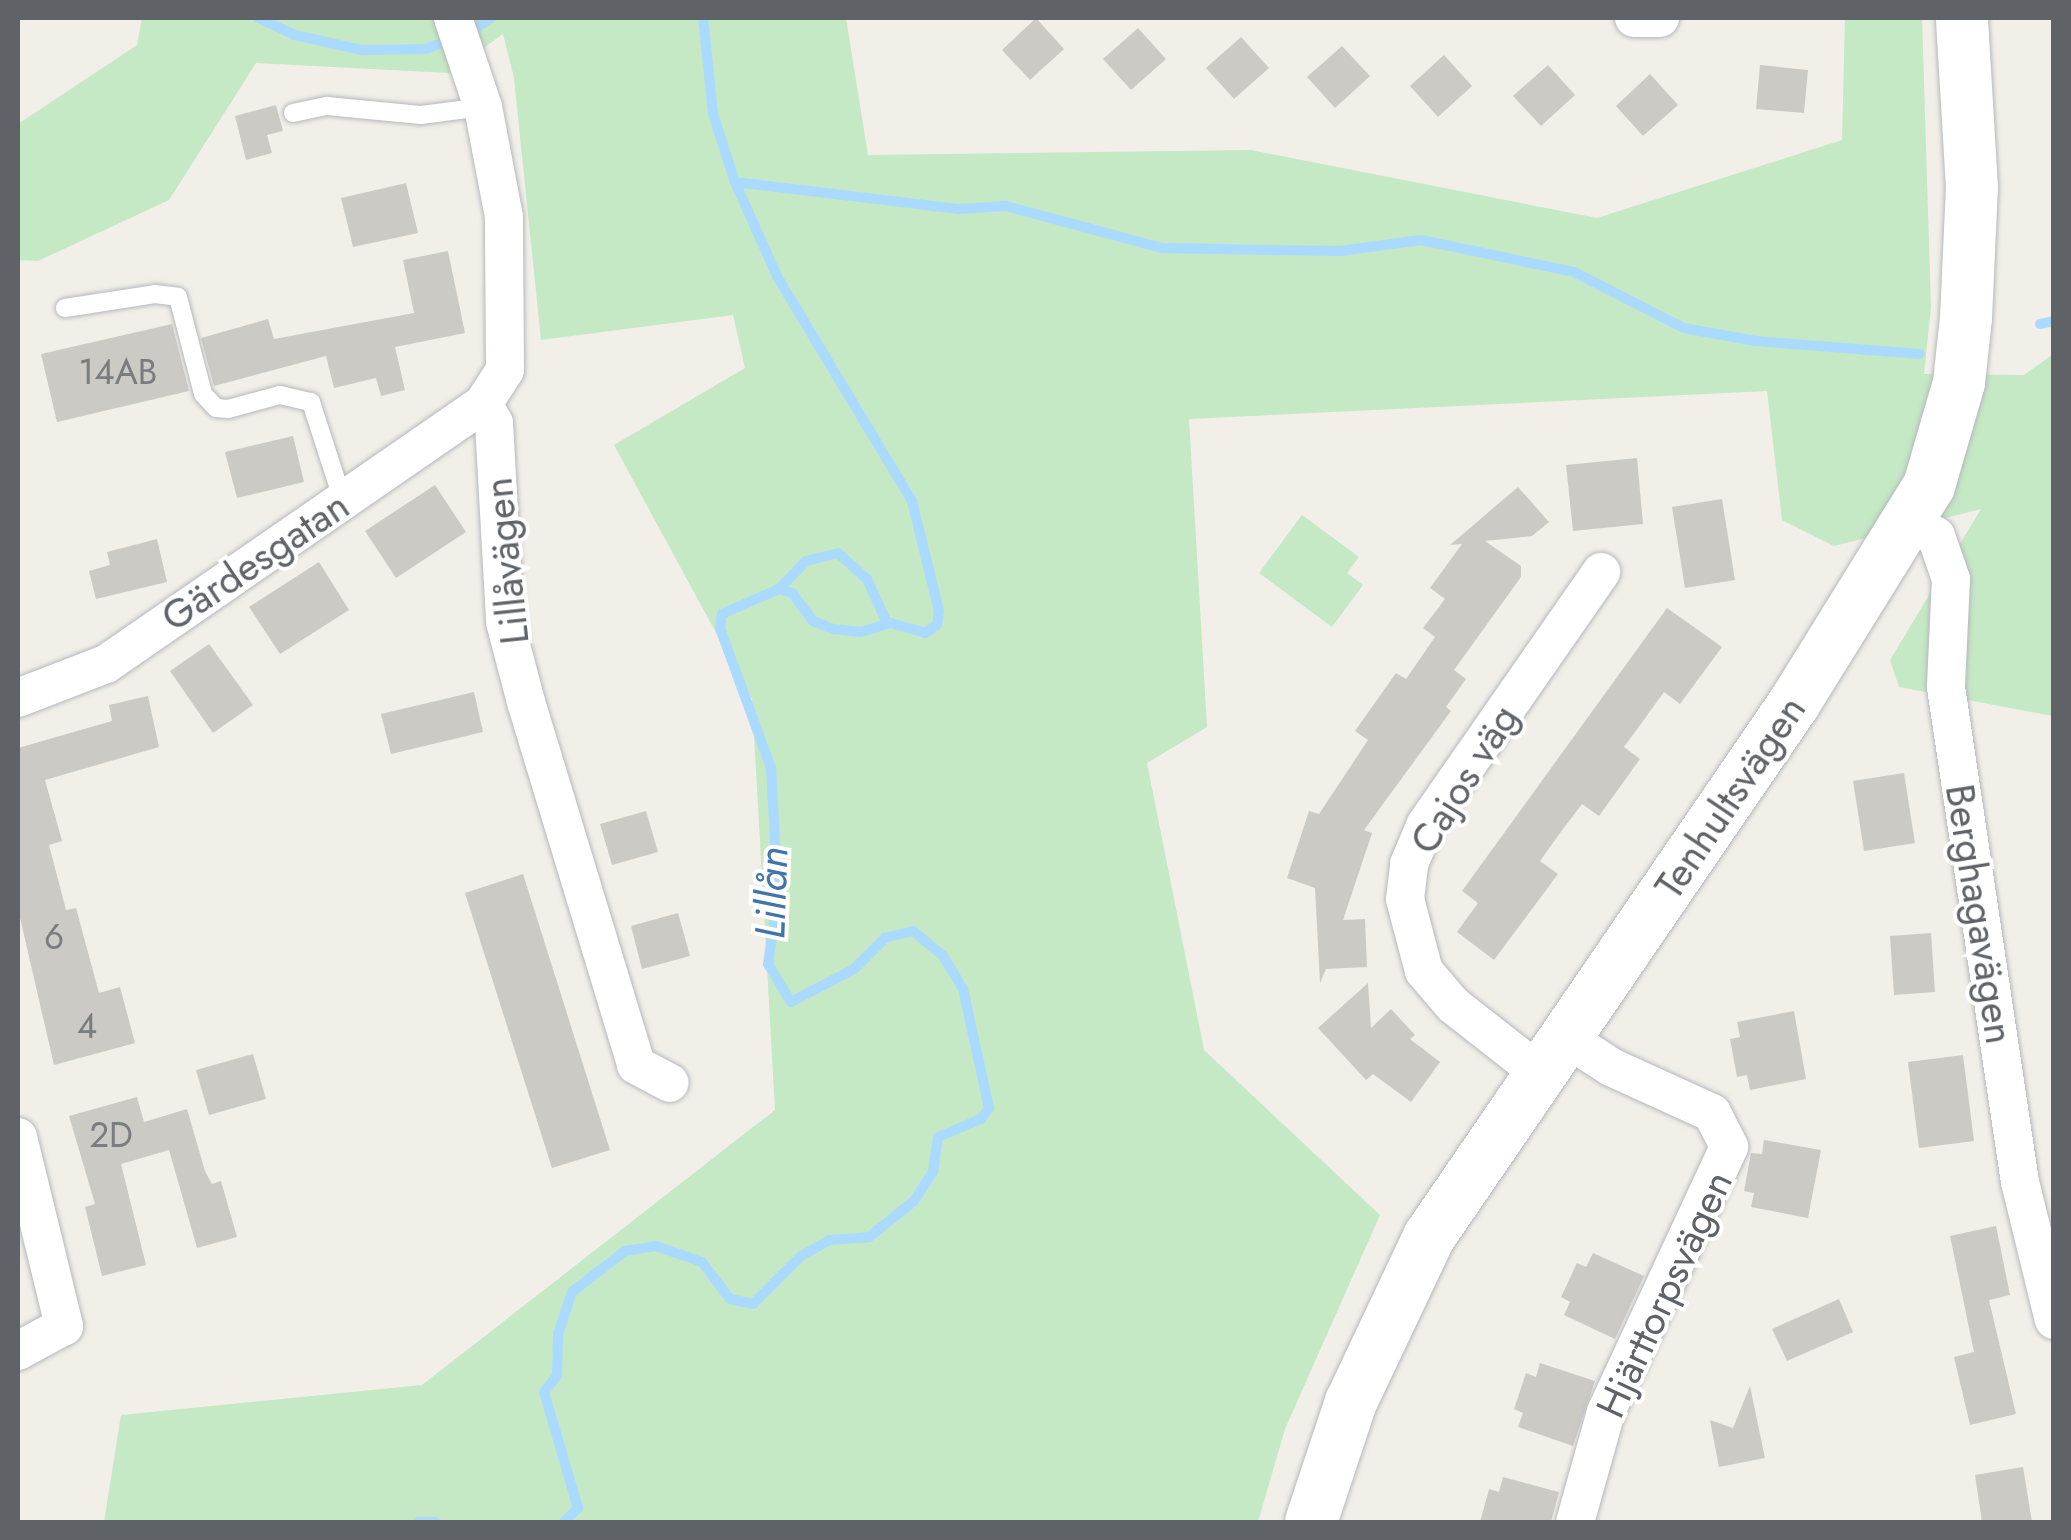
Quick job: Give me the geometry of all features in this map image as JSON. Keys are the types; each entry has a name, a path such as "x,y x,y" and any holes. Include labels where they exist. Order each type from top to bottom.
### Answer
{"street":[{"path":"453,18 479,96 504,218 510,343 505,370 483,404"},
{"path":"1634,18 1660,18"},
{"name":"Tenhultsvägen","path":"1310,1522 1351,1402 1414,1265 1553,1055 1721,813 1909,523 1947,435 1966,318 1972,188 1962,18"},
{"name":"Gärdesgatan","path":"18,698 106,664 483,404"},
{"name":"Lillåvägen","path":"483,404 494,423 505,622 526,702 636,1065 670,1084"},
{"name":"Berghagavägen","path":"1909,523 1936,536 1951,580 1946,687 2020,1182 2054,1320"},
{"name":"Cajos väg","path":"1553,1055 1453,1005 1424,971 1404,899 1426,824 1601,572"},
{"name":"Hjärttorpsvägen","path":"1553,1055 1611,1067 1712,1113 1729,1147 1606,1412 1575,1522"},
{"path":"18,1137 24,1199 64,1326 18,1351"}],"lane":[{"path":"293,113 327,106 422,115 479,96"},
{"path":"65,308 178,297 203,394 216,408 228,409 280,395 311,402 344,501"}],"green space":[{"path":"142,18 846,18 868,155 1251,150 1597,218 1842,140 1845,18 1922,18 1931,307 1924,374 2024,375 2053,354 2053,716 1899,687 1890,660 1981,509 1834,546 1782,520 1767,391 1189,419 1207,727 1147,763 1204,1050 1380,1215 1285,1429 1258,1522 104,1522 121,1415 422,1385 775,1110 752,699 614,445 745,368 733,315 541,340 514,78 503,34 449,73 256,63 169,200 38,261 18,260 18,124 137,45"},
{"path":"1302,515 1359,557 1347,573 1363,585 1332,627 1259,573"}],"building":[{"path":"1036,18 1064,49 1030,80 1002,50"},
{"path":"1138,28 1166,59 1131,90 1103,59"},
{"path":"1241,37 1269,68 1234,99 1206,68"},
{"path":"1342,46 1370,76 1335,108 1307,77"},
{"path":"1444,55 1472,86 1438,117 1410,86"},
{"path":"1548,65 1575,95 1541,126 1513,96"},
{"path":"1760,65 1808,70 1804,113 1756,109"},
{"path":"1650,74 1678,105 1643,136 1616,106"},
{"path":"276,105 283,131 267,135 272,153 246,160 235,116"},
{"path":"406,183 418,233 353,247 341,198"},
{"path":"448,251 465,333 395,347 405,390 381,396 376,378 334,388 326,356 214,386 201,338 268,319 274,339 414,313 403,260"},
{"path":"172,324 189,391 57,422 41,354"},
{"path":"293,436 304,482 237,498 225,452"},
{"path":"1637,458 1643,524 1573,531 1566,465"},
{"path":"435,485 466,532 396,578 365,531"},
{"path":"1518,487 1549,522 1532,536 1485,541 1521,566 1521,577 1454,670 1466,679 1446,707 1451,711 1364,830 1372,833 1343,920 1365,919 1367,967 1326,969 1320,983 1315,888 1287,878 1309,811 1319,814 1368,740 1355,731 1396,673 1406,679 1435,637 1423,628 1445,599 1430,588 1462,544 1450,545"},
{"path":"1722,499 1735,580 1685,588 1672,507"},
{"path":"157,539 167,582 96,599 89,571 110,565 107,552"},
{"path":"319,562 349,610 280,654 249,607"},
{"path":"1667,608 1722,647 1680,704 1664,692 1624,747 1640,759 1599,816 1582,804 1560,833 1540,861 1558,874 1494,960 1457,932 1478,903 1462,891"},
{"path":"209,644 253,705 213,733 170,671"},
{"path":"474,692 483,732 391,754 381,714"},
{"path":"148,696 159,747 45,780 62,841 49,845 66,910 76,908 99,993 120,987 135,1043 54,1065 18,909 18,748 112,721 109,705"},
{"path":"1904,773 1915,843 1864,851 1853,781"},
{"path":"646,811 658,852 612,865 600,824"},
{"path":"523,874 610,1150 552,1168 465,893"},
{"path":"678,913 690,956 642,969 631,926"},
{"path":"1931,933 1935,992 1894,995 1890,936"},
{"path":"1368,983 1371,1028 1391,1009 1415,1035 1410,1039 1440,1062 1411,1102 1373,1074 1366,1080 1318,1028"},
{"path":"1794,1011 1806,1079 1750,1090 1747,1075 1737,1077 1730,1039 1740,1037 1737,1022"},
{"path":"253,1054 266,1099 209,1115 196,1070"},
{"path":"1963,1055 1974,1141 1919,1148 1908,1062"},
{"path":"137,1097 144,1122 187,1109 205,1171 212,1184 221,1181 237,1237 197,1248 169,1150 121,1164 146,1265 102,1276 85,1207 95,1204 69,1116"},
{"path":"1764,1140 1821,1150 1808,1218 1751,1207 1754,1193 1744,1191 1751,1153 1762,1154"},
{"path":"1996,1226 2010,1295 1989,1300 2016,1414 1970,1425 1954,1357 1974,1352 1950,1236"},
{"path":"1593,1253 1644,1276 1615,1339 1564,1315 1570,1302 1561,1297 1577,1263 1586,1267"},
{"path":"1839,1299 1853,1332 1787,1361 1772,1329"},
{"path":"1540,1363 1595,1381 1573,1446 1518,1427 1523,1413 1514,1409 1526,1373 1536,1377"},
{"path":"1750,1386 1765,1458 1719,1467 1710,1420 1733,1428"},
{"path":"2023,1467 2032,1522 1982,1522 1975,1475"},
{"path":"1503,1477 1559,1492 1551,1522 1480,1522 1489,1489 1499,1492"}],"waterway":[{"name":"Lillån","path":"258,18 295,35 362,50 426,49 452,39"},
{"name":"Lillån","path":"468,33 491,18"},
{"name":"Lillån","path":"564,1522 578,1508 544,1392 557,1376 558,1334 572,1292 625,1251 656,1246 702,1262 730,1299 753,1304 801,1256 830,1240 869,1237 914,1201 933,1172 938,1137 981,1119 989,1108 963,989 943,956 913,931 885,938 854,969 791,1002 768,964 778,896 771,768 720,628 722,614 779,589 792,593 813,621 833,629 861,632 891,623 925,633 937,625 939,611 912,501 777,276 735,182 713,114 703,18"},
{"path":"735,182 959,209 1006,206 1162,248 1340,251 1421,240 1574,272 1684,328 1755,341 1919,354"},
{"path":"2040,324 2054,321"},
{"path":"779,589 806,561 838,553 867,579 887,623"},
{"name":"Lillån","path":"419,1522 435,1522"}]}
